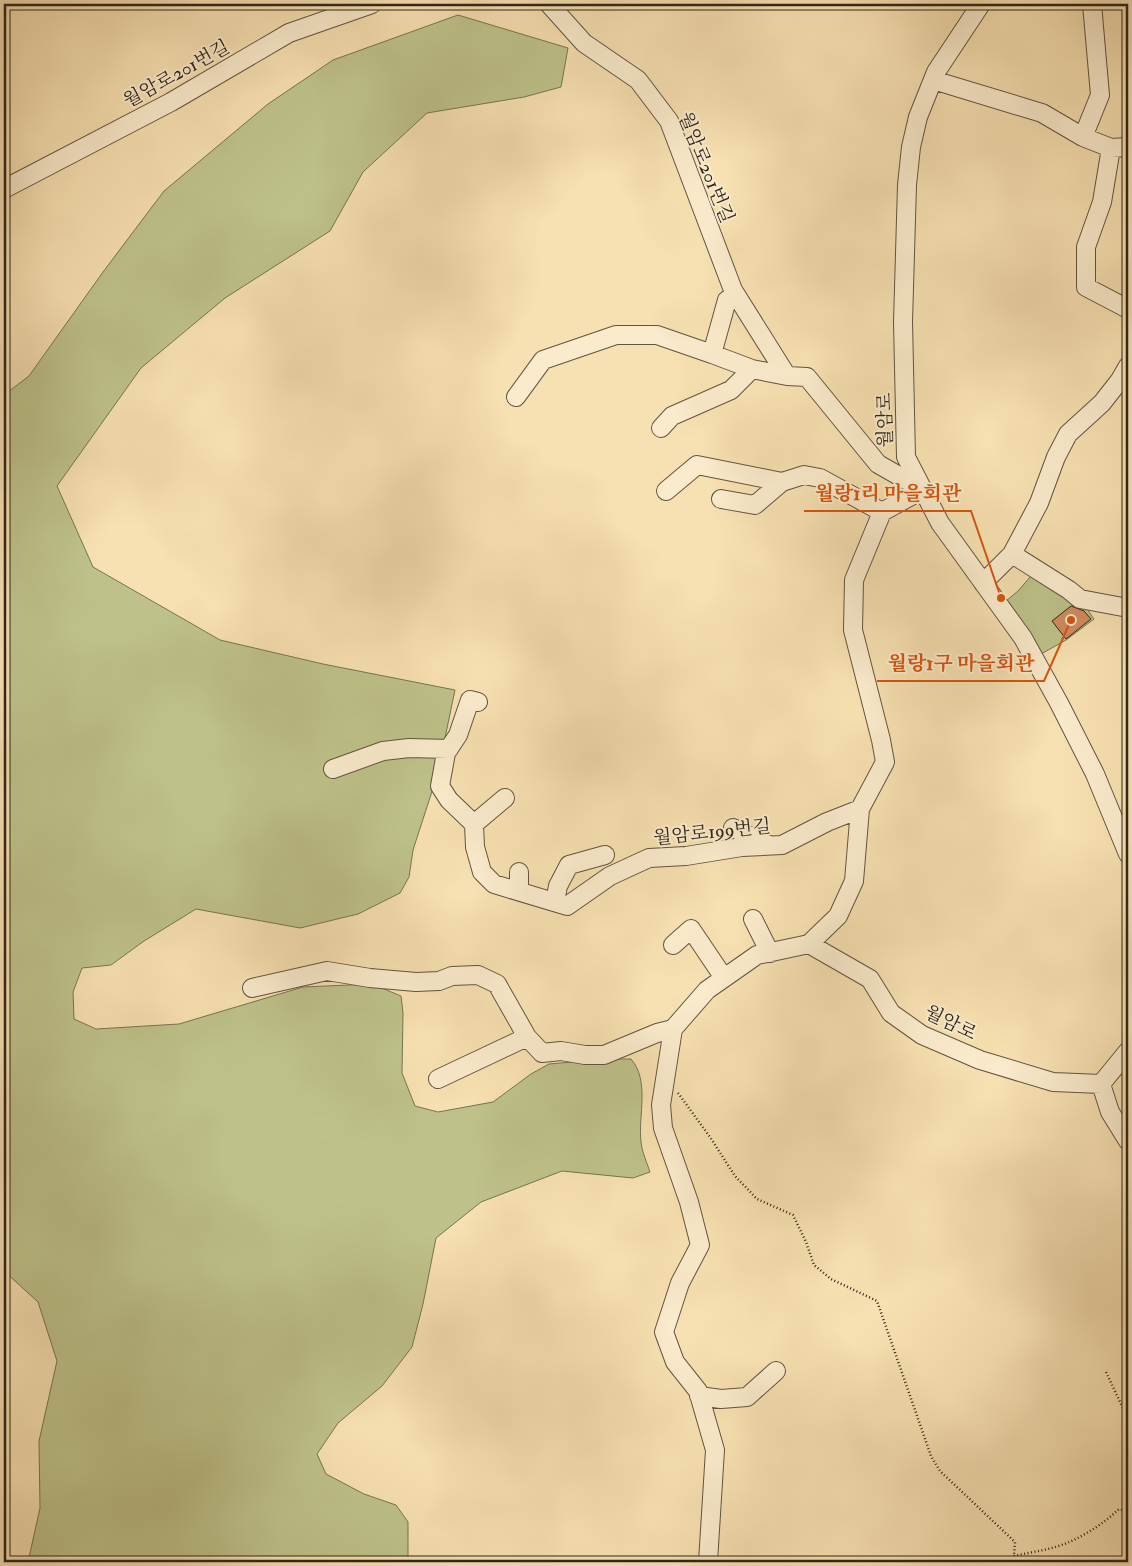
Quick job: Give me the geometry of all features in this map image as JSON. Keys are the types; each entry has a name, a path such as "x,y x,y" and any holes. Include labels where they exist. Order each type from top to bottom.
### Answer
{"street":[{"name":"월암로201번길","path":"4,190 171,102 289,33 372,4"},
{"name":"월암로201번길","path":"549,4 584,43 638,80 669,122 733,290 787,376"},
{"name":"월암로","path":"982,4 936,72 918,117 911,147 907,185 903,322 906,457 940,523 1023,638 1095,774 1128,854"},
{"path":"1083,137 1100,96 1092,4"},
{"path":"933,80 1042,113 1083,137 1120,148 1086,246 1086,286 1128,309"},
{"path":"712,354 728,300"},
{"path":"516,396 543,360 616,335 657,335 752,370 787,376 807,377 878,464 922,490"},
{"path":"983,583 1012,554 1039,503 1056,457 1068,434 1102,403 1120,380 1128,366"},
{"path":"662,428 672,416 731,390 752,370"},
{"path":"666,491 697,465 782,482"},
{"path":"721,500 755,505 782,482 804,475 820,478 882,512"},
{"path":"708,1562 715,1450 698,1392 675,1362 664,1332 680,1282 700,1245 689,1202 663,1128 661,1105 673,1029 707,990 757,955 809,944 838,916 854,881 860,809 885,762 853,630 854,580 882,512 922,490"},
{"path":"1012,554 1080,599 1128,608"},
{"path":"478,702 470,700 458,735 446,753 440,786 449,800 474,824 505,798"},
{"path":"333,768 383,751 409,748 449,749"},
{"name":"월암로199번길","path":"474,824 475,846 482,872 494,884 567,906 610,876 649,858 686,856 742,847 782,845 827,822 860,809"},
{"path":"733,828 771,846"},
{"path":"555,902 558,886 569,865 605,855"},
{"path":"519,872 519,892"},
{"path":"753,918 770,953"},
{"path":"673,945 691,929 724,978"},
{"name":"월암로","path":"809,944 870,979 892,1013 922,1035 980,1060 1053,1082 1101,1084"},
{"path":"252,988 327,971 370,978 416,982 439,981 452,976 478,975 497,984 527,1037 542,1053 561,1051 584,1055 604,1055 657,1033 673,1029"},
{"path":"438,1079 527,1037"},
{"path":"1128,1051 1101,1084 1110,1112 1128,1141"},
{"path":"699,1396 721,1399 747,1397 776,1371"}],"path":[{"path":"665,1083 681,1096 735,1176 757,1199 793,1215 806,1242 814,1265 831,1278 877,1301 931,1456 940,1471 1015,1542 1014,1556 1010,1562"},
{"path":"1106,1372 1128,1418"},
{"path":"1014,1556 1046,1550 1067,1543 1105,1522 1119,1510 1128,1512"},
{"path":"1108,1562 1128,1555"}],"green space":[{"path":"458,15 568,48 561,87 524,97 427,113 363,172 330,231 225,298 141,368 57,486 93,567 220,640 323,664 455,690 437,776 413,850 409,877 400,893 358,914 300,928 196,909 144,941 111,965 82,968 73,992 74,1019 96,1029 179,1024 303,987 372,984 401,996 403,1013 402,1073 415,1106 438,1112 493,1102 531,1074 549,1064 631,1059 637,1068 642,1088 640,1132 643,1154 650,1172 633,1178 562,1171 481,1202 436,1238 412,1347 382,1386 338,1423 317,1454 326,1474 364,1494 396,1505 408,1522 408,1562 28,1562 40,1508 39,1441 57,1361 38,1302 4,1271 4,395 29,376 103,272 164,191 268,104 333,60"},
{"path":"1037,569 1080,599 1094,619 1066,640 1034,658 1000,606 1018,591"}],"building":[{"path":"1071,606 1084,611 1091,619 1066,639 1052,621"}],"place":[{"name":"월랑1리 마을회관","path":"1001,598"},
{"name":"월랑1구 마을회관","path":"1071,620"}]}
